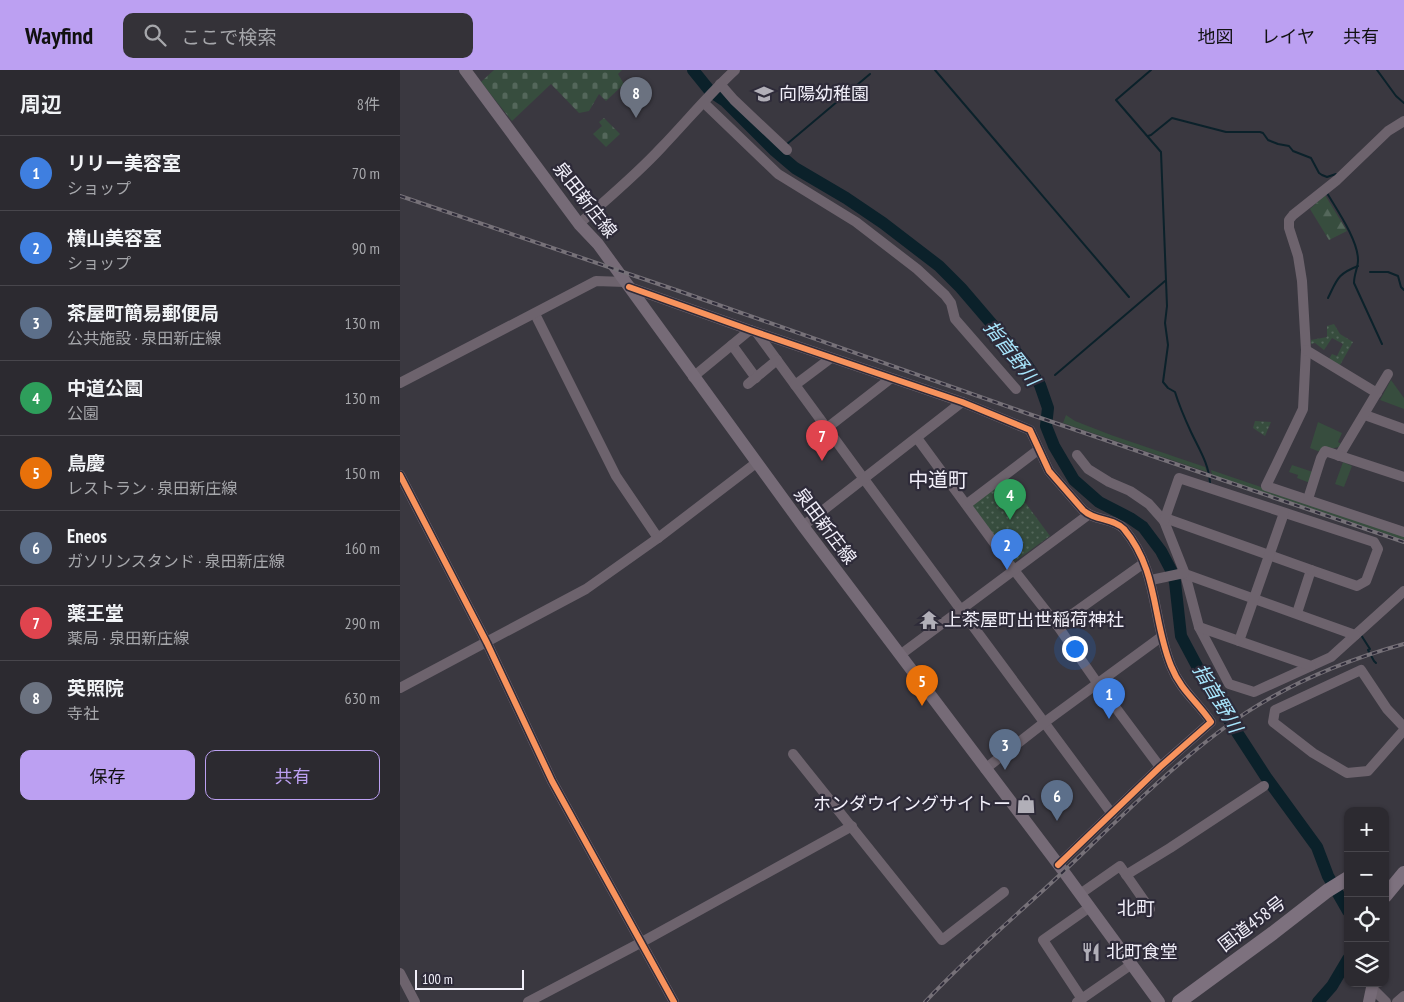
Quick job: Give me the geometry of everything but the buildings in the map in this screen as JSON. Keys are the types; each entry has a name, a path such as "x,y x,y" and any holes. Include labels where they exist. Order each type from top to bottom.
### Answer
{"highway":[{"path":"1389,891 1404,874"},
{"name":"国道458号","path":"1178,1002 1274,933 1337,884"}],"main road":[{"name":"泉田新庄線","path":"465,70 580,224 598,244 756,463 1090,907 1159,1002"},
{"path":"1369,1002 1372,987"}],"street":[{"path":"580,224 662,148 719,84 735,70"},
{"path":"719,84 787,150"},
{"path":"704,103 778,174 856,222 931,282 951,303 955,319 1016,389"},
{"path":"1404,121 1388,131 1337,180 1289,220 1289,228 1298,256 1302,281 1306,350 1303,409 1266,486 1404,532"},
{"path":"400,383 596,281 627,284 753,331 962,402 1030,430 1038,450 1054,479 1088,515 1123,528 1138,550 1150,580 1161,637 1169,662 1179,685 1211,722 1160,767 1058,865"},
{"path":"535,314 616,476 658,538"},
{"path":"693,377 732,345 753,331"},
{"path":"753,331 777,360 1112,814"},
{"path":"732,345 752,381 777,360"},
{"path":"1306,350 1378,393"},
{"path":"795,385 831,358"},
{"path":"1339,456 1388,374"},
{"path":"827,428 890,379"},
{"path":"803,526 962,402"},
{"path":"1364,415 1404,429"},
{"path":"917,438 1057,625 1160,767"},
{"path":"967,504 1038,450"},
{"path":"1308,499 1325,451 1404,477"},
{"path":"1078,455 1088,469 1109,482 1130,490 1149,504 1164,520 1184,574 1199,627 1228,684 1254,692 1331,657 1404,591"},
{"path":"400,688 586,589 658,538 756,463"},
{"path":"400,475 487,643 552,781 674,1002"},
{"path":"1179,478 1374,542 1378,549 1366,581 1357,586 1164,520 1179,478"},
{"path":"1239,641 1284,513"},
{"path":"900,655 1088,515"},
{"path":"1057,625 1144,563"},
{"path":"1297,613 1311,570"},
{"path":"1150,580 1184,574 1356,635"},
{"path":"1199,627 1311,666"},
{"path":"985,769 1045,722 1161,637"},
{"path":"1361,670 1387,709 1404,728 1368,771 1347,773 1313,754 1273,722 1275,710 1361,670"},
{"path":"793,754 942,940 1004,892"},
{"path":"1126,875 1264,786"},
{"path":"528,1002 642,942 852,826"},
{"path":"1080,894 1120,866 1150,909"},
{"path":"1090,907 1043,940 1080,1001 1132,964"},
{"path":"400,973 415,1002"},
{"path":"1373,987 1386,1002"},
{"path":"1397,1002 1404,996"}],"green space":[{"path":"494,70 622,70 618,74 624,84 606,101 599,94 589,111 579,113 551,84 512,121 481,82"},
{"path":"604,118 620,134 606,147 593,134 602,126 599,122"},
{"path":"1325,195 1347,231 1329,240 1310,209"},
{"path":"1334,324 1340,334 1353,342 1340,365 1329,359 1332,354 1337,356 1343,344 1332,338 1324,350 1315,343 1311,344 1311,340 1327,337 1327,326"},
{"path":"1391,380 1404,398 1404,409 1380,400"},
{"path":"1066,415 1075,421 1111,435 1205,467 1207,472 1063,423"},
{"path":"1255,421 1271,422 1265,436 1253,428"},
{"path":"1318,422 1342,433 1338,442 1343,445 1320,452 1310,448"},
{"path":"1343,462 1352,466 1344,487 1335,484"},
{"path":"1292,465 1313,472 1310,483 1297,478 1298,475 1289,472"},
{"path":"1211,470 1404,536 1404,540 1212,475"},
{"path":"1007,478 1050,536 1014,562 971,505"}],"waterway":[{"name":"指首野川","path":"693,70 710,91 725,101 775,151 795,168 846,198 883,223 939,266 961,288 1027,365 1040,385 1048,408 1046,426 1054,446 1074,480 1099,502 1143,527 1161,551 1175,582 1181,636 1229,720 1266,777 1317,847 1328,876 1344,904"},
{"path":"935,70 1129,297"},
{"path":"1151,70 1116,100 1161,152 1167,306 1165,323 1168,345 1163,382 1175,392 1184,417 1206,463 1210,483"},
{"path":"1377,70 1396,96 1404,103"},
{"path":"787,144 870,74"},
{"path":"1148,136 1172,118 1226,132 1260,132 1268,140 1289,146 1293,151 1311,158 1322,175 1327,177 1336,174"},
{"path":"1327,193 1355,243 1358,260 1354,283 1382,344"},
{"path":"1328,298 1338,278 1358,266"},
{"path":"1370,272 1388,272 1398,276 1401,287 1404,290"},
{"path":"1055,375 1165,281"},
{"path":"1361,635 1376,663"},
{"name":"指首野川","path":"1318,1002 1332,986 1344,966"}],"railway":[{"path":"400,196 1404,542"},
{"path":"925,1002 975,952 1140,799 1220,731 1262,703 1308,679 1355,659 1404,644"}],"cycle path":[{"path":"629,287 962,402 1030,430 1049,471 1083,510 1088,514 1120,525 1124,529 1135,545 1149,579 1165,649 1175,675 1211,722 1160,767 1058,865"},
{"path":"400,475 487,643 552,781 674,1002"}],"place":[{"name":"向陽幼稚園","path":"764,94"},
{"name":"英照院","path":"636,118"},
{"name":"薬王堂","path":"822,461"},
{"name":"中道公園","path":"1010,520"},
{"name":"横山美容室","path":"1007,570"},
{"name":"上茶屋町出世稲荷神社","path":"929,620"},
{"name":"鳥慶","path":"922,706"},
{"name":"リリー美容室","path":"1109,719"},
{"name":"茶屋町簡易郵便局","path":"1005,770"},
{"name":"ホンダウイングサイトー","path":"1026,804"},
{"name":"Eneos","path":"1057,821"},
{"name":"北町食堂","path":"1091,952"}],"district":[{"name":"中道町","path":"938,480"},
{"name":"北町","path":"1136,908"}]}
